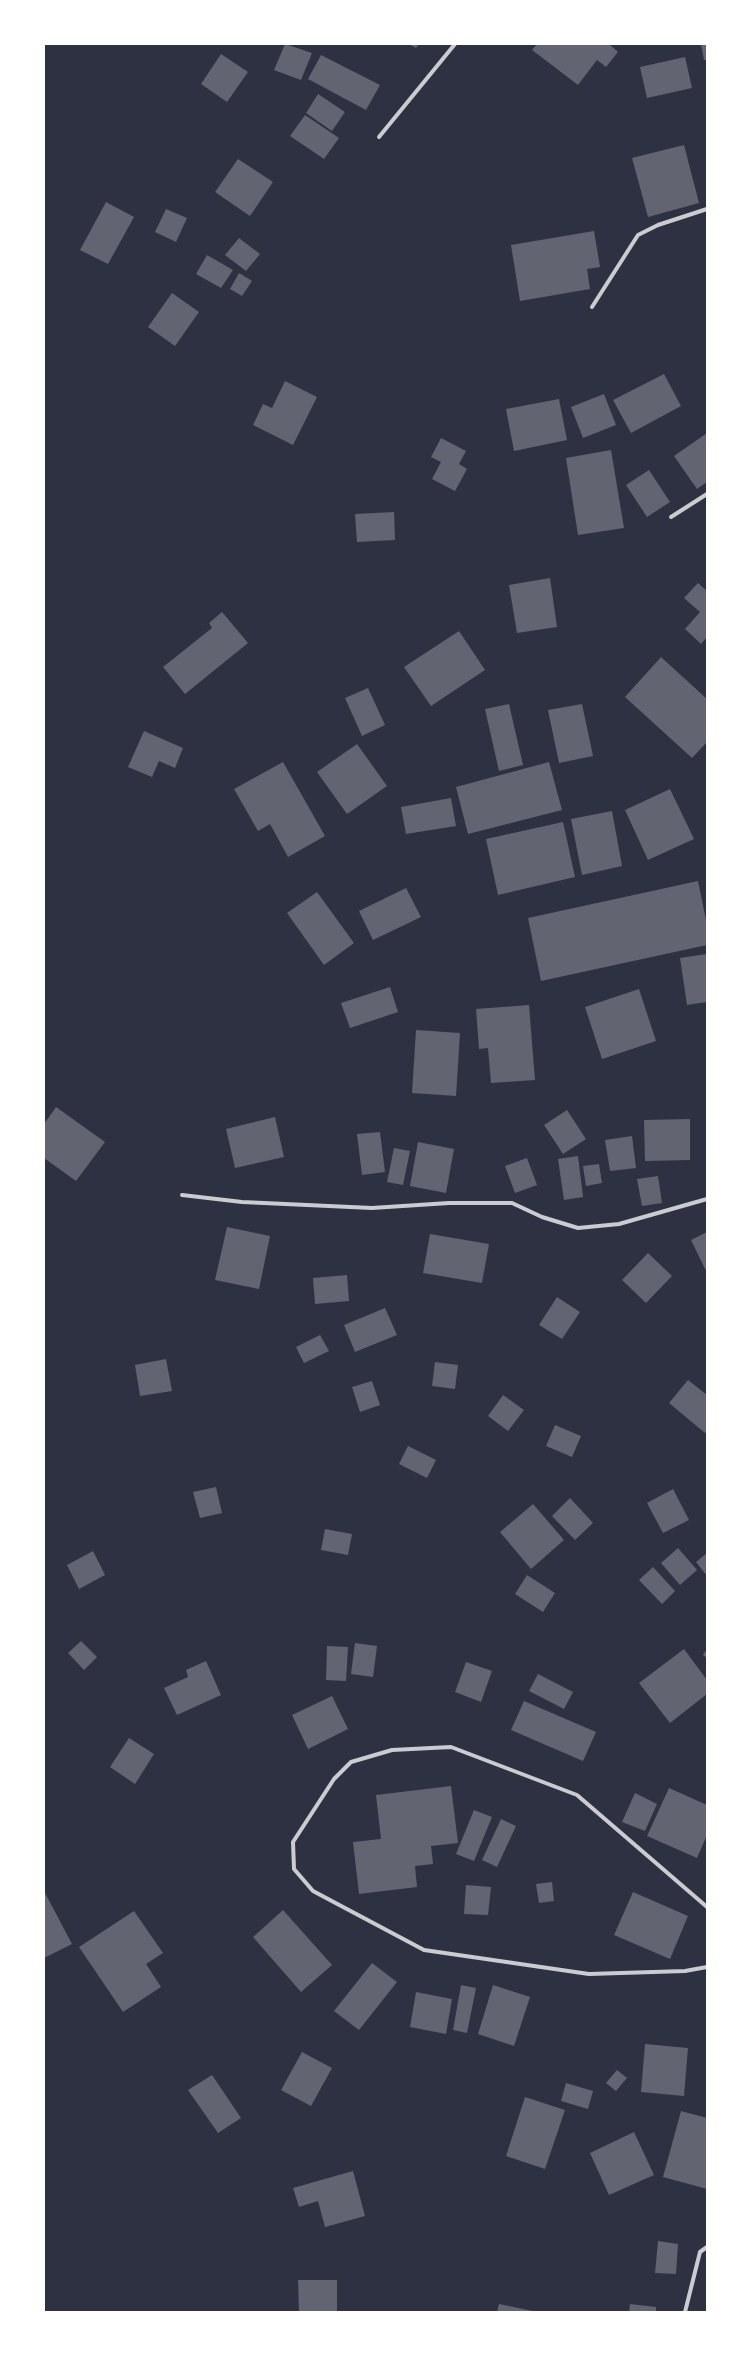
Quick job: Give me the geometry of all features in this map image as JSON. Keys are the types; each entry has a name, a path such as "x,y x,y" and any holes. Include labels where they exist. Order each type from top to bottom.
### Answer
{"street":[{"path":"379,137 455,44"},
{"path":"592,307 638,235 658,225 707,209"},
{"path":"671,517 707,494"},
{"path":"182,1195 242,1202 372,1208 449,1203 512,1203 542,1218 578,1228 619,1224 707,1199"},
{"path":"707,1907 577,1795 451,1747 392,1750 351,1762 334,1779 293,1842 294,1869 313,1890 424,1950 589,1974 685,1972 707,1967"},
{"path":"685,2312 700,2252 707,2247"}],"building":[{"path":"285,44 312,53 301,80 274,70"},
{"path":"409,44 419,44 416,48"},
{"path":"537,44 609,44 618,52 606,67 597,60 578,85 532,50"},
{"path":"701,44 707,44 707,60 704,60"},
{"path":"221,54 248,72 227,102 201,84"},
{"path":"321,55 380,85 366,110 308,79"},
{"path":"685,57 692,88 647,98 640,67"},
{"path":"318,94 345,112 332,131 306,113"},
{"path":"305,115 339,138 324,159 290,136"},
{"path":"684,145 699,203 648,217 632,158"},
{"path":"238,159 273,182 250,216 215,192"},
{"path":"106,202 134,217 108,264 80,250"},
{"path":"166,209 187,218 176,242 155,232"},
{"path":"594,231 600,267 587,269 590,289 520,301 511,245"},
{"path":"239,238 260,254 246,271 225,255"},
{"path":"207,255 233,270 221,288 196,274"},
{"path":"239,273 252,281 242,296 230,289"},
{"path":"172,293 199,312 175,346 148,327"},
{"path":"664,374 681,406 631,433 613,400"},
{"path":"285,381 317,397 293,445 253,425 263,404 272,408"},
{"path":"604,394 616,425 583,438 571,407"},
{"path":"559,399 567,440 514,451 506,409"},
{"path":"707,433 707,482 697,489 674,456"},
{"path":"441,438 466,451 459,464 467,469 455,491 432,479 441,462 431,457"},
{"path":"611,450 624,528 578,535 566,458"},
{"path":"649,470 670,502 647,517 626,485"},
{"path":"394,512 395,540 357,542 355,514"},
{"path":"550,578 557,627 517,633 509,585"},
{"path":"698,583 707,591 707,637 701,644 685,629 700,612 684,598"},
{"path":"222,612 248,643 185,694 163,667 212,628 209,623"},
{"path":"459,631 485,670 431,706 404,667"},
{"path":"661,657 707,699 707,742 692,758 625,697"},
{"path":"368,688 385,725 362,736 345,698"},
{"path":"509,704 523,765 499,771 485,709"},
{"path":"582,704 593,756 559,763 548,710"},
{"path":"144,731 183,748 175,768 159,761 152,777 128,767"},
{"path":"357,744 387,786 347,814 317,772"},
{"path":"283,762 325,836 288,857 270,824 258,831 234,789"},
{"path":"549,762 562,810 468,834 456,787"},
{"path":"670,789 694,839 648,860 625,810"},
{"path":"451,798 456,826 406,834 401,807"},
{"path":"612,811 622,866 582,875 571,819"},
{"path":"563,822 575,877 498,895 486,839"},
{"path":"698,881 707,925 707,945 541,981 528,918"},
{"path":"406,888 421,917 373,940 359,911"},
{"path":"317,892 354,943 324,965 287,913"},
{"path":"707,954 707,1002 687,1005 680,958"},
{"path":"390,987 398,1012 350,1028 341,1003"},
{"path":"639,989 656,1041 602,1059 585,1007"},
{"path":"529,1005 535,1080 491,1083 488,1048 479,1049 476,1009"},
{"path":"416,1030 460,1033 456,1096 412,1093"},
{"path":"56,1107 105,1142 76,1181 44,1158 44,1124"},
{"path":"567,1110 586,1139 563,1154 544,1125"},
{"path":"275,1117 284,1157 235,1168 226,1129"},
{"path":"690,1119 690,1160 645,1161 644,1120"},
{"path":"380,1132 385,1172 362,1175 357,1134"},
{"path":"632,1136 636,1168 610,1171 605,1140"},
{"path":"418,1142 454,1149 446,1193 410,1186"},
{"path":"394,1148 410,1151 403,1185 387,1182"},
{"path":"578,1156 583,1197 564,1200 558,1159"},
{"path":"527,1158 537,1185 515,1193 505,1166"},
{"path":"599,1164 602,1183 586,1186 583,1166"},
{"path":"658,1176 662,1203 642,1206 637,1179"},
{"path":"227,1227 270,1236 259,1289 215,1280"},
{"path":"707,1232 707,1273 691,1240"},
{"path":"430,1234 489,1244 482,1283 423,1273"},
{"path":"648,1253 672,1276 646,1303 622,1280"},
{"path":"347,1275 349,1301 315,1304 313,1278"},
{"path":"557,1297 580,1312 562,1339 539,1325"},
{"path":"385,1308 397,1335 355,1352 344,1325"},
{"path":"320,1335 329,1351 304,1363 296,1347"},
{"path":"166,1359 172,1391 140,1396 135,1365"},
{"path":"435,1362 458,1365 455,1389 432,1386"},
{"path":"688,1380 707,1395 707,1431 705,1433 669,1403"},
{"path":"372,1381 380,1405 360,1412 352,1387"},
{"path":"503,1395 524,1410 508,1431 488,1416"},
{"path":"555,1425 581,1436 572,1457 546,1446"},
{"path":"408,1446 436,1460 427,1478 399,1464"},
{"path":"216,1487 222,1513 200,1518 193,1492"},
{"path":"673,1489 689,1520 663,1533 647,1503"},
{"path":"570,1498 593,1523 575,1540 552,1516"},
{"path":"533,1504 564,1540 531,1569 500,1532"},
{"path":"325,1529 352,1534 348,1555 321,1550"},
{"path":"678,1548 697,1570 680,1585 661,1563"},
{"path":"93,1551 105,1575 79,1589 67,1565"},
{"path":"707,1553 707,1576 696,1562"},
{"path":"653,1567 675,1591 662,1604 639,1580"},
{"path":"527,1575 555,1593 543,1612 515,1594"},
{"path":"81,1641 97,1657 84,1670 68,1653"},
{"path":"355,1643 377,1646 373,1677 351,1674"},
{"path":"327,1646 348,1647 346,1681 326,1680"},
{"path":"684,1649 707,1680 707,1694 670,1723 639,1683"},
{"path":"707,1649 707,1658 703,1655"},
{"path":"206,1661 221,1695 177,1715 164,1688 188,1677 186,1670"},
{"path":"466,1662 492,1671 481,1702 455,1692"},
{"path":"538,1674 573,1692 564,1709 529,1691"},
{"path":"332,1696 348,1729 308,1749 292,1715"},
{"path":"524,1701 596,1732 583,1761 511,1730"},
{"path":"129,1738 154,1754 135,1784 110,1767"},
{"path":"451,1786 458,1843 431,1846 433,1864 415,1866 417,1887 359,1894 353,1842 381,1839 376,1795"},
{"path":"669,1788 707,1805 707,1835 697,1858 647,1836"},
{"path":"635,1793 657,1804 645,1831 622,1822"},
{"path":"474,1810 492,1817 474,1861 456,1854"},
{"path":"501,1819 516,1826 497,1867 482,1860"},
{"path":"552,1882 554,1901 539,1903 536,1884"},
{"path":"466,1885 491,1887 488,1915 464,1914"},
{"path":"44,1891 72,1944 44,1958"},
{"path":"633,1892 688,1916 670,1959 614,1935"},
{"path":"283,1910 332,1965 301,1992 253,1937"},
{"path":"134,1911 163,1953 146,1964 161,1987 123,2012 79,1947"},
{"path":"372,1963 397,1982 359,2030 334,2011"},
{"path":"461,1985 476,1988 467,2033 453,2030"},
{"path":"493,1985 530,1997 514,2046 478,2034"},
{"path":"416,1992 452,1999 446,2034 410,2027"},
{"path":"645,2044 688,2048 684,2096 641,2092"},
{"path":"302,2052 332,2068 311,2106 281,2090"},
{"path":"617,2070 627,2078 616,2091 606,2083"},
{"path":"212,2075 241,2118 218,2133 188,2090"},
{"path":"566,2083 593,2091 588,2109 561,2101"},
{"path":"525,2097 565,2110 545,2169 506,2156"},
{"path":"681,2111 707,2118 707,2189 663,2177"},
{"path":"634,2132 654,2175 609,2195 590,2153"},
{"path":"353,2171 365,2216 325,2227 318,2201 299,2207 293,2188"},
{"path":"658,2241 678,2244 676,2274 655,2273"},
{"path":"298,2280 337,2280 337,2312 299,2312"},
{"path":"499,2304 533,2311 533,2312 497,2312"},
{"path":"630,2304 656,2307 656,2312 629,2312"}]}
